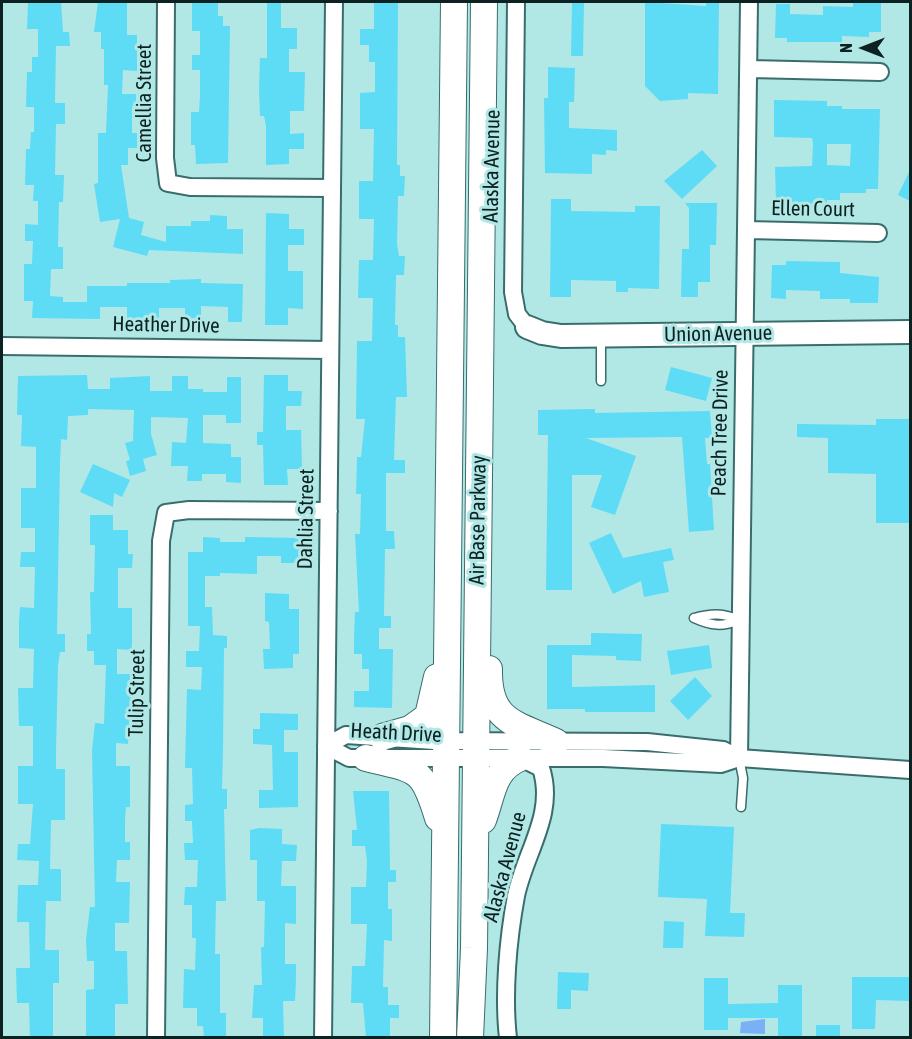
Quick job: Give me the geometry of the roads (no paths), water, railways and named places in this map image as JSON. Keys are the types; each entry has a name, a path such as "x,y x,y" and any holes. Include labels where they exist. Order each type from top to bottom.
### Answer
{"main road":[{"name":"Air Base Parkway","path":"443,1038 454,2"},
{"name":"Air Base Parkway","path":"470,1038 475,843 484,2"},
{"path":"478,522 489,598 488,684 491,696 496,708 511,724 556,742"},
{"path":"382,737 410,729 428,716 435,694 448,618"},
{"path":"366,758 407,769 424,779 432,795 445,841"},
{"path":"475,843 499,774 507,764 520,758"}],"street":[{"name":"Camellia Street","path":"166,2 165,158 168,183 190,187 332,188"},
{"name":"Dahlia Street","path":"323,1038 334,2"},
{"name":"Alaska Avenue","path":"516,2 513,292 517,314 527,327"},
{"name":"Peach Tree Drive","path":"739,758 750,69 749,2"},
{"path":"750,69 880,72"},
{"name":"Ellen Court","path":"747,230 878,233"},
{"name":"Union Avenue","path":"527,327 542,333 561,336 910,332"},
{"name":"Heather Drive","path":"2,346 330,350"},
{"name":"Tulip Street","path":"156,1038 161,541 166,513 189,510 329,511"},
{"name":"Heath Drive","path":"326,746 346,735 382,737 447,750"},
{"name":"Heath Drive","path":"326,746 349,758 366,758 556,742 666,743 723,750 739,758"},
{"name":"Heath Drive","path":"476,750 520,758 636,759 721,764 739,758 910,770"},
{"name":"Alaska Avenue","path":"508,1038 509,942 517,894 541,825 545,800 545,781 541,768 520,758"}],"lane":[{"path":"601,336 601,381"},
{"path":"739,758 743,778 741,807"}],"water":[{"path":"765,1019 765,1034 740,1033 741,1022"}]}
